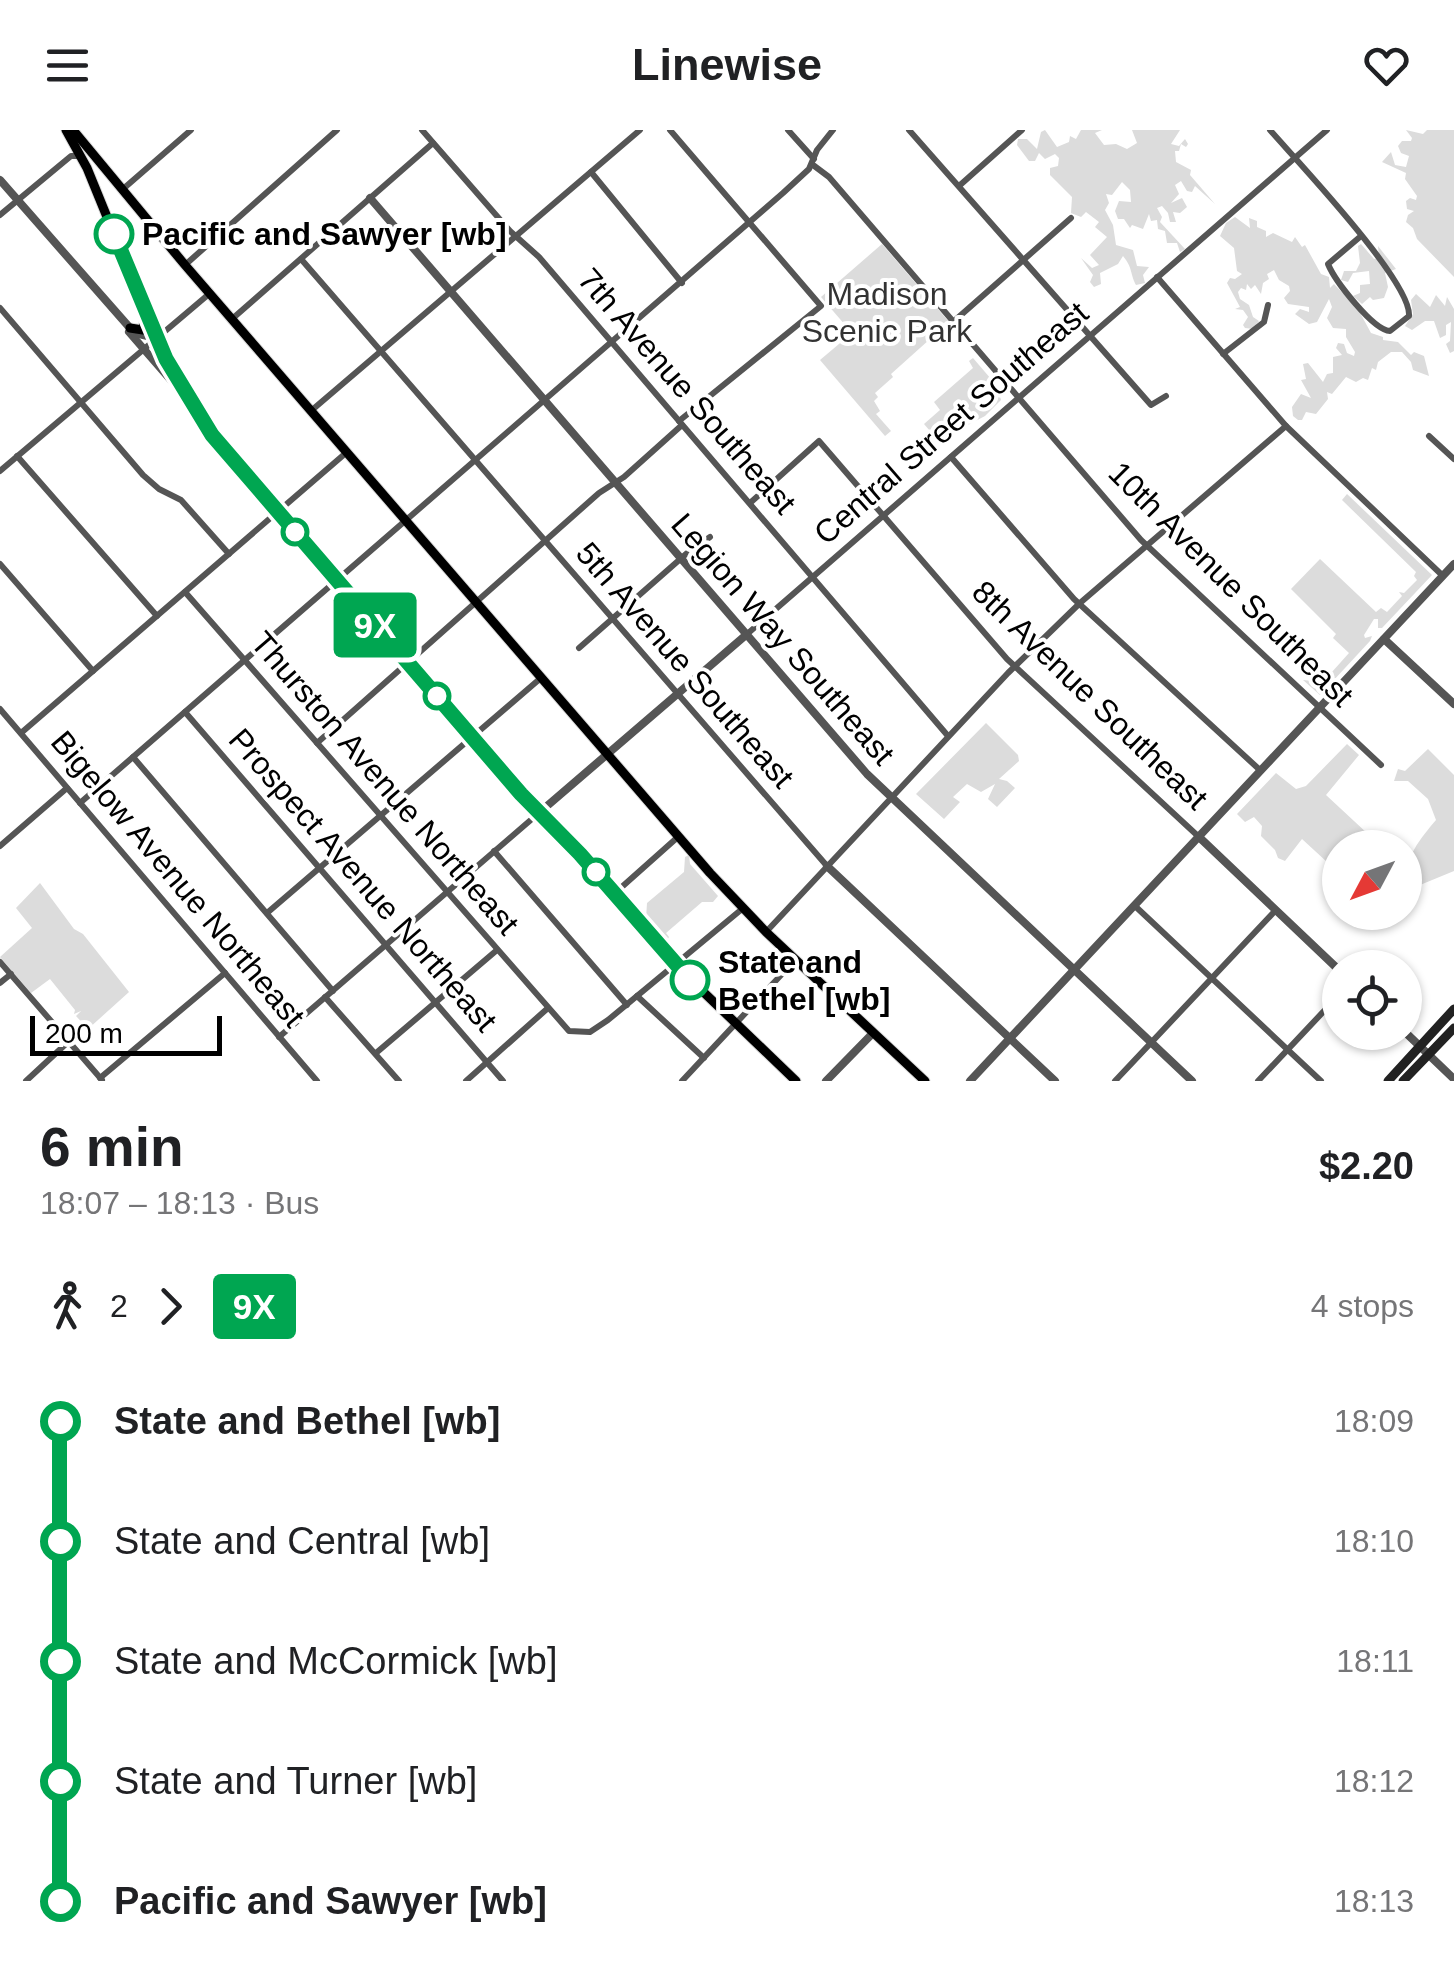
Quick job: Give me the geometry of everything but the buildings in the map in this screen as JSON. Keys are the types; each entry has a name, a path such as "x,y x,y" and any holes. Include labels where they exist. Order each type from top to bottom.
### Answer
{"main road":[{"path":"69,130 742,909 925,1081"},
{"path":"81,130 86,154 156,338 186,397 212,435 472,737 675,964 796,1081"},
{"path":"130,328 144,328 140,300"},
{"path":"1422,1044 1454,1009"},
{"path":"1404,1081 1454,1028"},
{"path":"1388,1081 1416,1050"}],"street":[{"path":"123,189 191,130"},
{"path":"184,265 337,130"},
{"name":"7th Avenue Southeast","path":"422,130 515,236 539,257 948,736"},
{"path":"312,410 640,130"},
{"path":"317,743 681,423 822,306 670,130"},
{"name":"10th Avenue Southeast","path":"788,130 1147,546 1381,766"},
{"path":"80,803 682,283 814,162 833,130"},
{"path":"909,130 1150,405 1166,396"},
{"path":"959,186 1022,130"},
{"path":"1270,130 1361,236 1409,305 1409,316 1394,330 1382,331 1336,280 1328,264 1361,236"},
{"name":"Central Street Southeast","path":"540,812 1327,130"},
{"path":"232,318 433,143"},
{"path":"0,216 71,156 86,154"},
{"path":"592,172 682,283"},
{"path":"0,180 130,328 156,338"},
{"name":"Legion Way Southeast","path":"370,198 890,798 1192,1081"},
{"path":"953,322 1070,218"},
{"name":"5th Avenue Southeast","path":"301,259 827,866 1055,1081"},
{"path":"1157,277 1286,426 1443,576"},
{"path":"98,293 186,397"},
{"path":"0,470 209,294"},
{"path":"1224,354 1264,322 1268,305"},
{"path":"0,308 143,476 180,500 229,554"},
{"path":"766,932 1015,666 1080,603 1286,426"},
{"path":"1430,436 1454,458"},
{"name":"8th Avenue Southeast","path":"750,503 819,441 1015,666 1322,954"},
{"path":"21,733 347,452"},
{"path":"17,456 157,616"},
{"path":"952,458 1080,603 1260,772"},
{"path":"580,648 710,537"},
{"path":"0,564 93,671"},
{"path":"970,1081 1454,564"},
{"name":"Thurston Avenue Northeast","path":"185,592 569,1031 590,1032 627,1005"},
{"path":"1384,639 1454,704"},
{"path":"268,914 542,677"},
{"name":"Bigelow Avenue Northeast","path":"0,709 316,1081"},
{"name":"Prospect Avenue Northeast","path":"185,712 503,1081"},
{"path":"133,757 333,990"},
{"path":"0,846 67,788"},
{"path":"279,1037 540,812"},
{"path":"614,893 678,836"},
{"path":"494,852 627,1005 742,909"},
{"path":"1134,906 1321,1081"},
{"path":"1115,1081 1275,911"},
{"path":"376,1053 497,950"},
{"path":"682,1081 795,960"},
{"path":"0,962 102,1079 225,973"},
{"path":"0,983 10,974"},
{"path":"637,996 704,1058"},
{"path":"325,997 399,1081"},
{"path":"466,1081 548,1008"},
{"path":"1258,1081 1322,1013"},
{"path":"826,1081 873,1032"},
{"path":"26,1081 68,1042"},
{"path":"1422,1048 1454,1078"}],"green space":[{"path":"1045,130 1057,147 1069,142 1070,136 1076,139 1081,130 1102,130 1095,133 1104,145 1116,144 1127,149 1137,143 1132,130 1180,130 1171,144 1179,146 1185,139 1188,144 1181,144 1179,151 1175,151 1176,162 1191,170 1190,175 1215,204 1195,186 1192,192 1187,191 1181,181 1175,185 1179,194 1171,203 1182,198 1187,207 1180,213 1173,212 1176,222 1170,222 1162,206 1157,208 1162,217 1160,222 1185,249 1180,252 1177,243 1167,243 1165,231 1158,229 1157,220 1151,221 1149,214 1143,229 1132,225 1130,228 1124,219 1118,219 1115,211 1119,201 1131,202 1130,190 1122,182 1112,195 1106,194 1109,203 1105,210 1113,225 1116,245 1133,250 1137,266 1149,267 1143,275 1145,283 1136,285 1123,256 1118,264 1100,273 1101,284 1094,287 1090,282 1093,275 1081,258 1092,268 1099,265 1090,255 1107,237 1095,227 1099,222 1086,212 1081,217 1071,213 1072,197 1050,175 1050,168 1058,166 1055,154 1045,159 1039,153 1035,161 1029,161 1017,145 1018,139 1027,139 1037,149"},
{"path":"1406,130 1423,134 1427,130 1454,130 1454,277 1406,222 1414,211 1407,209 1406,201 1416,200 1417,196 1405,179 1406,173 1382,162 1391,152 1395,165 1406,167 1409,156 1401,153 1398,146 1402,141 1411,141"},
{"path":"1235,217 1250,228 1249,218 1257,221 1266,237 1273,233 1292,242 1295,237 1302,247 1305,245 1321,274 1329,277 1330,288 1334,284 1358,309 1371,333 1398,342 1411,355 1414,352 1424,356 1429,376 1413,370 1402,352 1391,352 1378,362 1376,370 1372,368 1368,380 1356,382 1346,377 1332,394 1327,392 1328,399 1316,414 1306,412 1302,420 1293,416 1292,407 1301,394 1311,398 1301,380 1306,379 1303,364 1308,363 1323,382 1327,374 1333,373 1333,357 1342,355 1336,348 1338,343 1344,344 1347,353 1354,356 1355,352 1346,329 1333,328 1327,318 1332,307 1329,299 1317,322 1309,324 1295,314 1300,309 1309,312 1309,307 1288,304 1284,298 1289,286 1279,280 1274,270 1267,274 1269,279 1263,283 1261,294 1255,285 1251,289 1247,284 1246,290 1241,288 1238,292 1259,321 1253,329 1245,328 1248,317 1243,310 1235,309 1240,307 1227,283 1242,274 1237,271 1234,248 1220,236 1226,223"},
{"name":"Madison Scenic Park","path":"882,244 949,322 875,393 878,397 874,401 880,411 876,414 891,431 885,436 820,360 852,333 821,297"},
{"path":"1361,244 1374,259 1379,258 1378,246 1396,269 1385,273 1388,287 1384,298 1370,297 1362,304 1353,296 1360,293 1360,285 1370,284 1369,271 1353,273 1348,282 1341,280 1344,271 1356,271"},
{"path":"1416,294 1430,307 1436,295 1445,306 1447,297 1454,309 1454,351 1450,353 1446,344 1450,341 1451,322 1446,325 1446,335 1440,338 1434,321 1425,321 1412,330 1405,326 1413,314 1411,300"},
{"path":"973,358 997,386 1001,400 985,416 951,434 946,429 936,438 924,424 940,410 934,402 973,368 969,361"},
{"path":"1347,494 1432,575 1382,628 1374,619 1364,635 1372,636 1370,641 1320,695 1303,680 1323,682 1349,653 1333,638 1336,634 1291,589 1320,559 1376,612 1381,608 1387,612 1402,596 1399,592 1404,593 1417,580 1416,572 1342,500"},
{"path":"986,723 1018,755 1019,761 999,779 1015,788 997,807 988,799 995,784 981,792 967,784 953,797 960,802 944,819 916,794"},
{"path":"1347,744 1359,755 1326,795 1364,830 1322,830 1322,857 1302,839 1285,861 1261,836 1262,826 1254,817 1245,822 1237,814 1276,773 1296,789 1306,786"},
{"path":"1428,749 1454,775 1454,871 1422,884 1422,837 1436,820 1428,799 1408,781 1394,781 1398,769 1405,771"},
{"path":"689,855 690,864 718,896 713,902 702,902 666,933 666,942 646,919 647,903 684,872 685,857"},
{"path":"40,883 129,992 88,1029 76,1016 81,1011 74,1014 75,1010 50,979 31,993 0,957 32,928 16,908"}],"bus line":[{"name":"9X","path":"114,234 166,359 212,435 521,794 580,854 690,980"}],"place":[{"name":"Pacific and Sawyer [wb]","path":"114,234"},
{"name":"State and Bethel [wb]","path":"690,980"}]}
